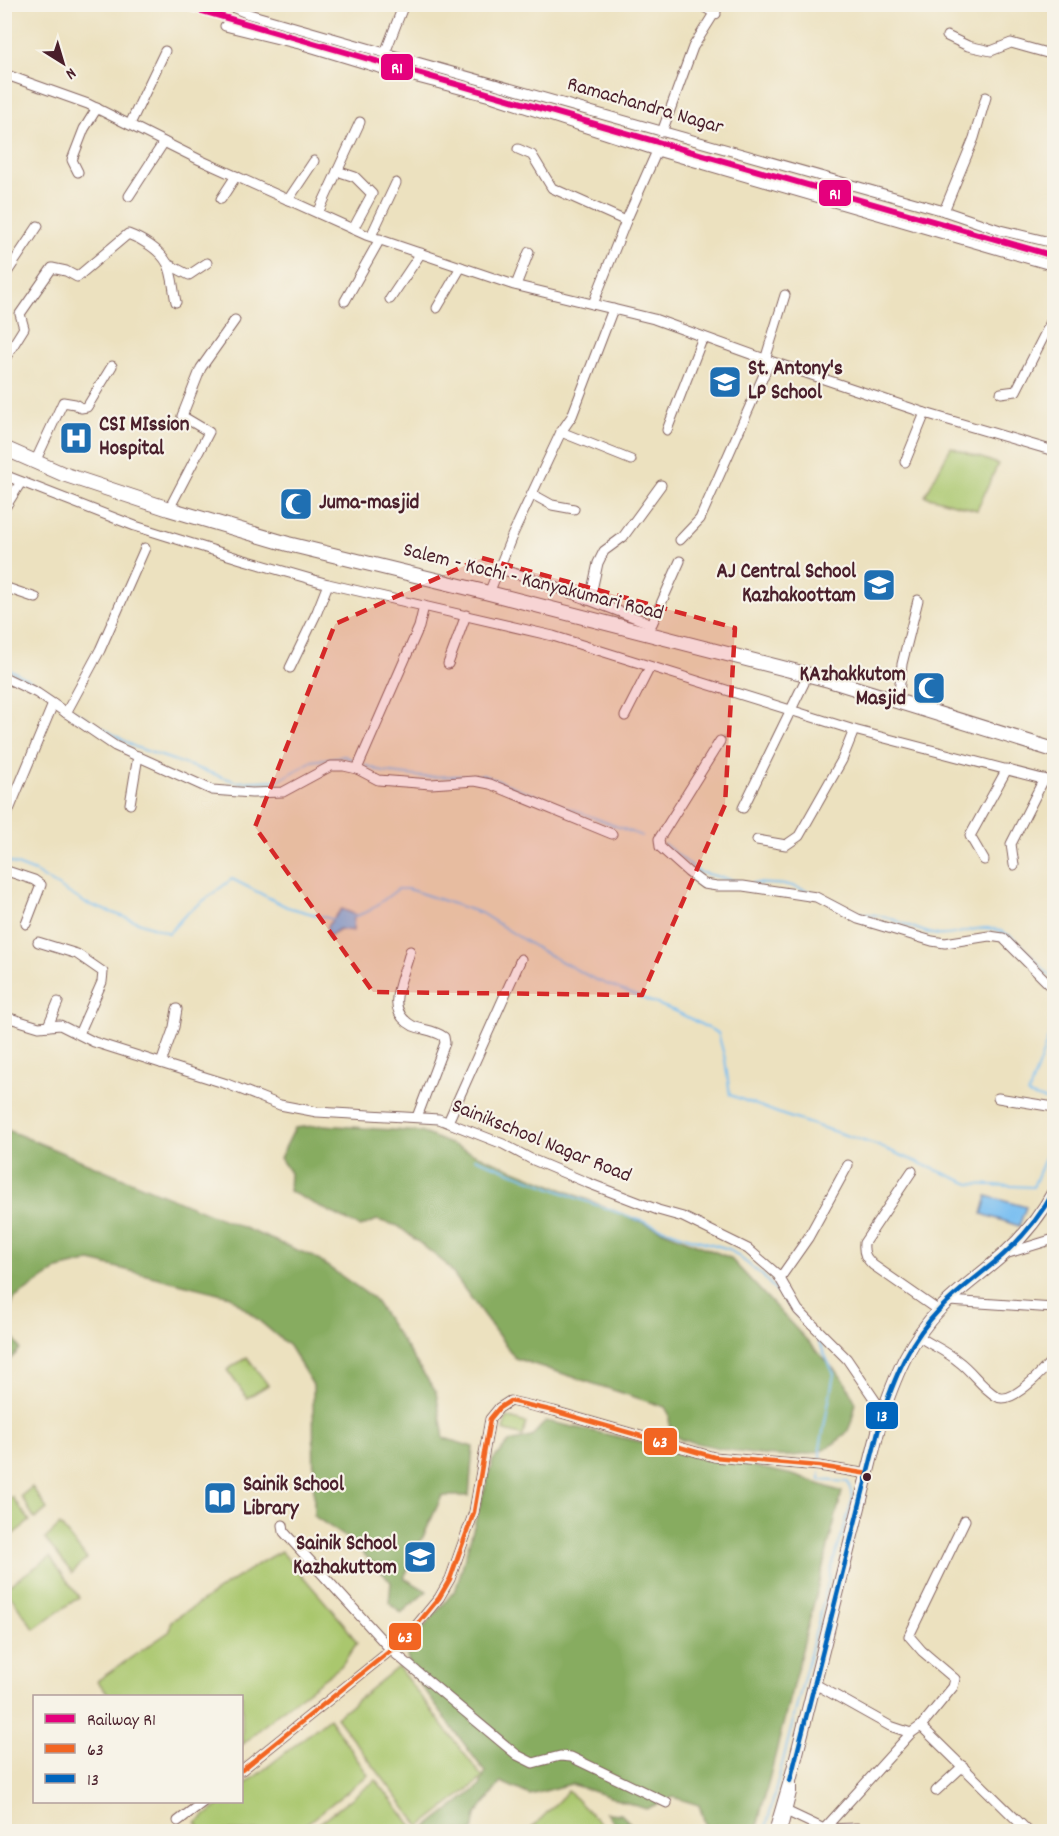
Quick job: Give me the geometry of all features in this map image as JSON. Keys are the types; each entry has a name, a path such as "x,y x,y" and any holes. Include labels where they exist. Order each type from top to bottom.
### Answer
{"highway":[{"name":"Salem - Kochi - Kanyakumari Road","path":"4,448 63,474 169,509 288,544 829,680 1054,750"}],"main road":[{"path":"775,1832 815,1684 883,1412 903,1359 939,1311 1005,1254 1036,1220 1054,1191"},
{"path":"780,1832 790,1792 790,1781"}],"street":[{"name":"Ramachandra Nagar","path":"225,4 249,14 944,211 1000,230 1054,243"},
{"path":"386,53 404,4"},
{"path":"662,132 693,47 718,9 699,4"},
{"path":"225,26 303,45 494,99 657,151 1054,266"},
{"path":"947,36 968,46 991,51 1011,44 1054,55"},
{"path":"130,124 165,51"},
{"path":"4,74 97,108 236,176 376,238 516,285 654,319 768,361 925,413 1054,451"},
{"path":"944,211 974,138 986,97"},
{"path":"78,172 72,160 84,129 97,108"},
{"path":"318,213 360,122"},
{"path":"129,196 164,142"},
{"path":"518,149 532,154 552,188 626,221"},
{"path":"593,304 657,151"},
{"path":"288,200 314,161"},
{"path":"337,171 355,177 372,194 353,229"},
{"path":"221,199 236,176"},
{"path":"345,301 376,238 396,183"},
{"path":"4,277 39,226"},
{"path":"4,360 24,328 20,315 52,268 66,271 77,278 128,234 156,250 168,264 189,275 207,263"},
{"path":"516,285 529,252"},
{"path":"390,299 421,253"},
{"path":"168,264 176,302"},
{"path":"437,308 461,267"},
{"path":"680,540 700,519 738,436 768,361 785,295"},
{"path":"489,593 512,536 561,432 572,416 613,309"},
{"path":"1001,393 1016,391 1054,316"},
{"path":"169,509 209,432 182,416 201,368 235,320"},
{"path":"667,430 703,337"},
{"path":"35,462 63,402 75,404 81,408 87,407 112,366"},
{"path":"905,462 925,413"},
{"path":"561,432 631,460"},
{"path":"4,475 135,526 328,584 553,636 854,730 1054,782"},
{"path":"4,509 21,482"},
{"path":"587,600 604,551 623,537 661,485"},
{"path":"532,494 552,506 574,509"},
{"path":"66,713 100,650 145,548"},
{"path":"499,569 531,578 652,624 680,561"},
{"path":"290,668 328,584"},
{"path":"4,587 36,598"},
{"path":"898,702 902,664 918,600"},
{"path":"357,769 419,627 424,606"},
{"path":"448,664 466,615"},
{"path":"625,716 650,667"},
{"path":"4,677 37,693 115,746 212,790 283,792 331,766 344,766 357,769 378,780 431,784 475,781 490,784 612,834"},
{"path":"743,808 804,683"},
{"path":"4,822 53,704"},
{"path":"757,840 786,845 799,836 842,760 854,730"},
{"path":"720,741 659,839 660,848 704,884 743,886 816,897 858,919 932,941 945,943 989,936 1003,938 1054,989"},
{"path":"130,804 138,756"},
{"path":"984,860 970,836 1007,769"},
{"path":"1014,865 1011,844 1044,779"},
{"path":"4,870 34,880 41,885 26,924"},
{"path":"38,942 77,954 103,972 102,982 79,1034"},
{"path":"410,951 398,991 397,1012 403,1020 415,1027 440,1034 444,1037 445,1043 417,1117"},
{"path":"447,1122 520,959"},
{"path":"48,1026 58,1002"},
{"path":"161,1063 174,1027 177,1009"},
{"name":"Sainikschool Nagar Road","path":"4,1019 13,1019 39,1027 60,1025 94,1042 227,1084 280,1105 317,1112 439,1119 502,1144 588,1183 658,1210 683,1217 748,1249 780,1278 798,1310 847,1359 883,1412"},
{"path":"998,1098 1054,1107"},
{"path":"780,1278 808,1238 848,1165"},
{"path":"912,1171 864,1243 864,1252 873,1265 939,1311"},
{"path":"1005,1254 1054,1239"},
{"path":"949,1302 1054,1308"},
{"path":"918,1336 959,1362 994,1396 1002,1399 1009,1398 1024,1387 1043,1371 1054,1357"},
{"path":"243,1769 391,1650 415,1627 439,1598 450,1579 474,1512 490,1419 499,1408 510,1401 714,1456 819,1466 868,1474"},
{"path":"824,1829 911,1733 921,1726 953,1687 955,1679 922,1651 909,1636 965,1520"},
{"path":"283,1525 284,1532 391,1650 526,1761 533,1763 560,1756 571,1757 667,1803"},
{"path":"815,1684 890,1726 911,1733"},
{"path":"921,1726 1029,1832"},
{"path":"936,1791 963,1766"},
{"path":"178,1821 202,1803"},
{"path":"786,1811 824,1829 857,1828"}],"highlighted area":[{"path":"482,558 735,628 725,805 642,995 373,992 255,827 335,624"}],"green space":[{"path":"951,447 998,464 977,510 925,496"},
{"path":"323,1125 421,1132 730,1258 844,1380 856,1403 848,1430 830,1446 811,1453 790,1456 745,1453 682,1440 670,1433 669,1414 665,1407 515,1358 446,1264 398,1226 377,1220 360,1227 289,1191 290,1173 280,1158 295,1128"},
{"path":"5,1129 314,1257 373,1298 436,1392 444,1438 473,1447 469,1496 442,1496 404,1578 427,1591 401,1613 389,1603 391,1582 350,1540 314,1516 313,1385 289,1346 230,1296 91,1261 58,1269 15,1298 5,1318"},
{"path":"5,1321 20,1349 4,1366"},
{"path":"247,1357 268,1385 247,1398 227,1370"},
{"path":"507,1417 526,1423 523,1436 503,1430"},
{"path":"546,1421 793,1475 842,1492 756,1831 705,1831 707,1829 699,1805 673,1797 646,1809 571,1784 530,1795 501,1782 476,1815 473,1831 422,1831 480,1786 485,1772 413,1675 407,1656 416,1637 456,1589 493,1460 509,1442 531,1437"},
{"path":"32,1487 47,1509 35,1519 21,1496"},
{"path":"12,1497 30,1521 12,1535 5,1524 5,1501"},
{"path":"60,1525 87,1559 72,1573 45,1539"},
{"path":"281,1551 344,1624 357,1643 341,1666 277,1714 243,1744 243,1695 109,1695 97,1681 170,1631 171,1621"},
{"path":"50,1557 79,1597 34,1629 5,1588"},
{"path":"398,1667 483,1778 420,1827 336,1717"},
{"path":"329,1718 368,1775 297,1831 203,1831 196,1823 222,1803 243,1803 243,1786"},
{"path":"376,1780 416,1831 309,1831"},
{"path":"568,1791 608,1831 529,1831"},
{"path":"606,1813 621,1814 638,1831 621,1831"}],"water":[{"path":"342,909 354,914 353,931 339,929 328,937 327,926"},
{"path":"987,1196 1026,1207 1019,1226 982,1214"}],"waterway":[{"path":"9,669 47,690 64,703"},
{"path":"74,711 135,747 237,782 280,780 312,761 344,756 353,760"},
{"path":"365,765 383,772 424,777 483,775 642,836"},
{"path":"664,844 699,872 740,882"},
{"path":"4,860 35,872 85,903 169,933 186,914 232,879 287,907 335,920"},
{"path":"752,883 789,885 814,893"},
{"path":"351,918 369,911 398,889 408,889 481,913 538,949 594,979 677,1012 718,1033 725,1059 730,1095 876,1145 970,1184 1033,1187 1054,1137"},
{"path":"830,899 855,912 886,917 932,934 946,935 985,928 1001,931 1016,940 1054,980"},
{"path":"1052,1102 1028,1095 1054,1022"},
{"path":"475,1158 577,1198 687,1237 729,1249 762,1275 817,1338 834,1374 820,1459"},
{"path":"765,1832 833,1563 853,1498 848,1482 820,1480 820,1473"}],"rail line":[{"name":"R1","path":"178,4 1054,256"}],"transit line":[{"name":"13","path":"790,1781 883,1412 899,1370 920,1333 940,1309 1018,1241 1054,1191"},
{"name":"63","path":"243,1769 391,1650 415,1627 439,1598 450,1579 474,1512 490,1419 499,1408 510,1401 554,1411 714,1457 819,1466 868,1474"}],"place":[{"name":"St. Antony's LP School","path":"725,382"},
{"name":"CSI MIssion Hospital","path":"76,438"},
{"name":"Juma-masjid","path":"296,504"},
{"name":"AJ Central School Kazhakoottam","path":"879,585"},
{"name":"KAzhakkutom Masjid","path":"929,688"},
{"name":"Sainik School Library","path":"220,1498"},
{"name":"Sainik School Kazhakuttom","path":"420,1557"}]}
